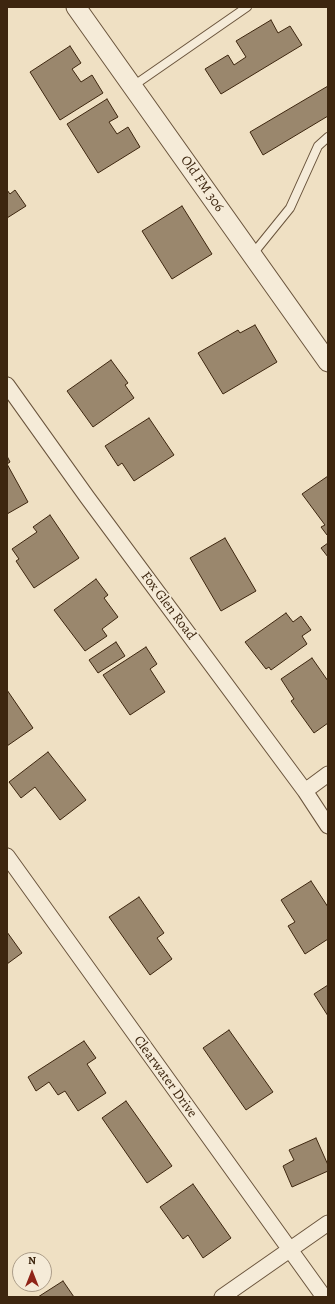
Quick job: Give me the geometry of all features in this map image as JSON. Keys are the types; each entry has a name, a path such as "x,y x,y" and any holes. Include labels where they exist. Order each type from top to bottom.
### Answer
{"street":[{"name":"Old FM 306","path":"76,7 328,362"},
{"name":"Fox Glen Road","path":"7,385 97,510 305,791 328,826"},
{"path":"305,791 328,774"},
{"name":"Clearwater Drive","path":"7,856 324,1297"},
{"path":"222,1297 328,1223"}],"lane":[{"path":"133,86 247,7"},
{"path":"252,255 290,208 318,146 328,137"}],"building":[{"path":"271,20 278,33 290,26 302,45 221,94 205,69 228,55 234,65 246,57 236,41"},
{"path":"70,46 81,63 72,69 81,82 92,75 103,93 60,120 30,72"},
{"path":"328,86 328,116 263,155 250,132"},
{"path":"107,99 118,117 109,122 117,134 128,127 140,147 98,173 67,124"},
{"path":"7,190 10,194 15,190 26,206 7,218"},
{"path":"182,206 212,254 172,279 142,231"},
{"path":"255,325 277,362 223,394 198,353 238,330 240,333"},
{"path":"111,360 128,383 125,385 134,398 93,427 67,391"},
{"path":"149,418 174,455 134,481 122,463 118,466 105,446"},
{"path":"7,456 10,462 7,464"},
{"path":"7,464 28,502 7,514"},
{"path":"328,476 327,535 321,527 325,525 302,494"},
{"path":"50,515 79,558 34,588 16,561 19,559 12,549 37,532 33,527"},
{"path":"225,538 256,591 221,611 190,558"},
{"path":"328,543 328,557 321,548"},
{"path":"96,579 108,595 104,598 118,617 102,629 107,636 85,651 54,610"},
{"path":"286,613 293,622 301,616 311,630 302,636 307,644 271,670 269,667 266,669 245,642"},
{"path":"116,642 125,656 98,673 89,660"},
{"path":"146,647 157,664 150,669 165,692 130,715 103,675"},
{"path":"312,658 328,681 328,723 314,733 291,701 294,699 281,679"},
{"path":"7,690 33,728 7,746"},
{"path":"48,752 86,800 60,820 35,787 21,798 9,782"},
{"path":"311,881 328,907 328,939 305,954 288,926 295,922 281,900"},
{"path":"139,897 164,933 157,938 172,959 150,975 109,917"},
{"path":"7,932 22,953 7,964"},
{"path":"328,985 328,1016 314,994"},
{"path":"229,1030 273,1092 246,1110 203,1048"},
{"path":"84,1041 96,1058 87,1064 106,1093 78,1111 65,1091 58,1095 49,1082 36,1091 28,1077"},
{"path":"126,1101 172,1166 147,1183 102,1118"},
{"path":"316,1138 328,1165 328,1171 292,1187 283,1166 294,1160 289,1150"},
{"path":"193,1184 231,1238 203,1258 188,1235 183,1239 160,1207"},
{"path":"63,1281 74,1297 38,1297 46,1292 52,1292 52,1288"}]}
